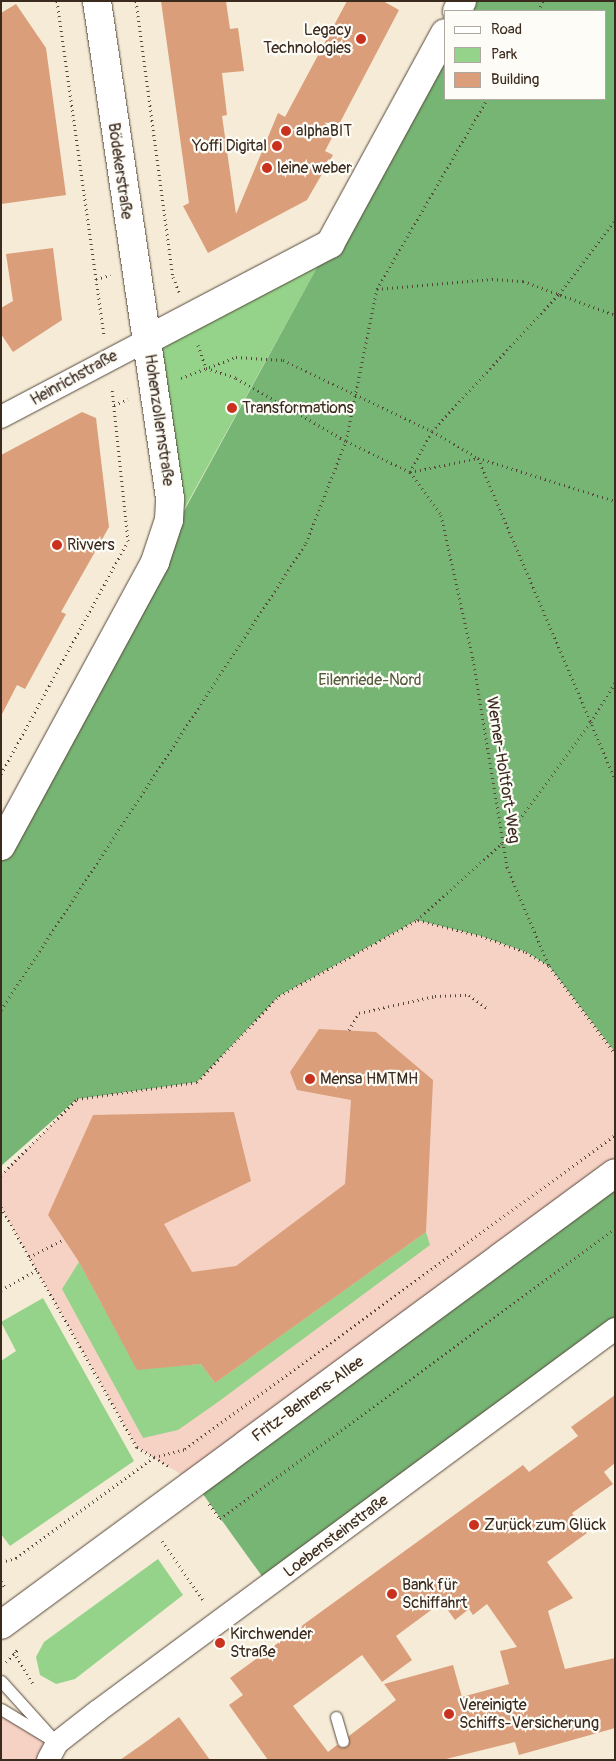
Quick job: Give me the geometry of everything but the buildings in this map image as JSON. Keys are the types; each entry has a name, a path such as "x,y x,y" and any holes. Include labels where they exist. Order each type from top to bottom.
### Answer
{"street":[{"name":"Bödekerstraße","path":"97,1 147,340"},
{"name":"Hohenzollernstraße","path":"1,846 165,538 170,498 147,340 330,244 444,35"},
{"name":"Heinrichstraße","path":"1,417 147,340"},
{"name":"Fritz-Behrens-Allee","path":"1,1625 202,1493 615,1173"},
{"name":"Loebensteinstraße","path":"53,1751 615,1329"}],"lane":[{"path":"1,1681 53,1751"},
{"path":"1,1709 53,1751"},
{"path":"336,1717 343,1740"}],"path":[{"path":"136,1 174,277 206,368"},
{"path":"1,1010 306,543 346,441 376,289 486,100"},
{"path":"410,472 432,431 559,294 615,220"},
{"path":"376,289 492,279 522,281 615,315"},
{"path":"206,368 236,357 283,360 354,396 432,431 478,458 615,501"},
{"path":"206,368 236,378 346,441 410,472 478,458"},
{"path":"478,458 615,779"},
{"name":"Werner-Holtfort-Weg","path":"410,472 441,515 473,659 501,844 507,867 549,966 615,1054"},
{"path":"1,1175 78,1099 197,1082 279,996 418,920 501,844 591,722 615,683"},
{"path":"418,920 481,936 526,952 549,966"},
{"path":"348,1030 359,1013 435,996 469,995 487,1008"},
{"path":"1,1562 16,1558 154,1457 185,1449 615,1135"},
{"path":"1,1207 137,1447 154,1457 202,1493 220,1519 615,1229"},
{"path":"30,1257 64,1239"},
{"path":"1,1290 37,1270"},
{"path":"160,1539 194,1586"},
{"path":"1,1667 14,1653"}],"shaded area":[{"path":"417,920 481,936 526,952 549,966 615,1052 615,1173 195,1483 137,1447 1,1207 1,1175 77,1099 197,1082 279,996"},
{"path":"1,1709 57,1743 48,1760 1,1760"}],"green space":[{"name":"Eilenriede-Nord","path":"462,1 615,1 615,1052 549,966 526,952 481,936 417,920 279,996 197,1082 77,1099 1,1166 1,846 444,35 444,100 606,100 606,10 458,10"},
{"path":"330,244 155,562 165,539 147,340"},
{"path":"615,1173 615,1329 269,1586 195,1483"},
{"path":"426,1232 430,1245 218,1402 178,1430 143,1438 62,1289 79,1262 137,1369 201,1364 215,1383"},
{"path":"43,1298 134,1461 10,1546 1,1534 1,1361 16,1351 1,1322"},
{"path":"158,1559 183,1595 75,1679 56,1684 40,1675 36,1657 44,1642"}],"place":[{"name":"Legacy Technologies","path":"361,39"},
{"name":"alphaBIT","path":"286,131"},
{"name":"Yoffi Digital","path":"277,146"},
{"name":"leine weber","path":"267,168"},
{"name":"Transformations","path":"232,408"},
{"name":"Rivvers","path":"57,545"},
{"name":"Mensa HMTMH","path":"310,1079"},
{"name":"Zurück zum Glück","path":"474,1525"},
{"name":"Bank für Schiffahrt","path":"392,1594"},
{"name":"Kirchwender Straße","path":"220,1643"},
{"name":"Vereinigte Schiffs-Versicherung","path":"449,1714"}]}
